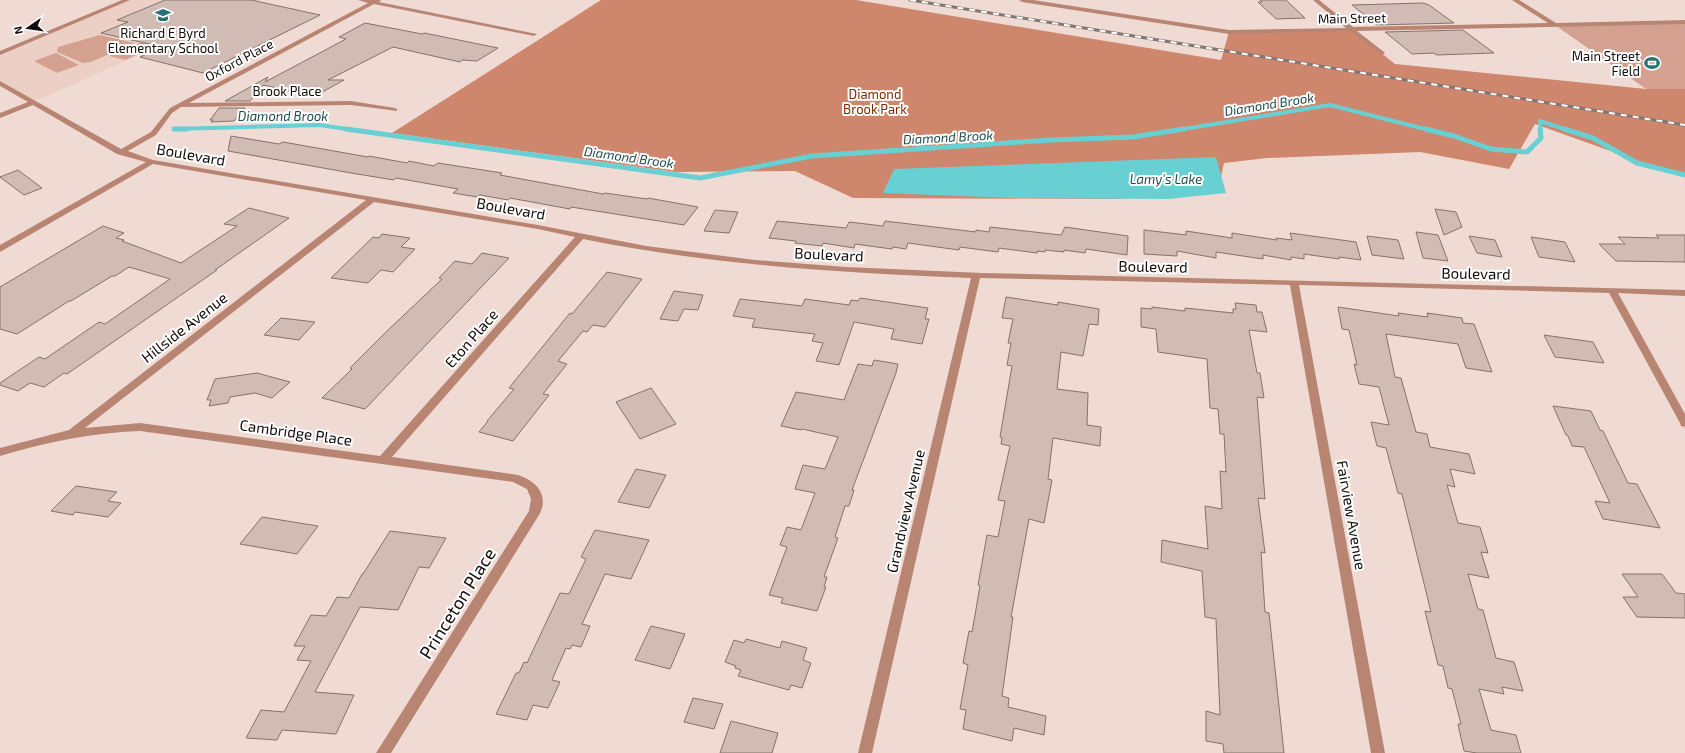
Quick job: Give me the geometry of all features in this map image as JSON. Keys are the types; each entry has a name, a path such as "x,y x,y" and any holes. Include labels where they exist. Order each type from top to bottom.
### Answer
{"street":[{"path":"0,53 127,0"},
{"path":"361,0 376,1 534,34"},
{"name":"Main Street","path":"1022,0 1229,32 1685,22"},
{"path":"1316,0 1382,53"},
{"path":"1515,0 1555,25"},
{"name":"Oxford Place","path":"120,152 153,134 159,129 164,117 172,109 376,1"},
{"name":"Boulevard","path":"0,83 120,152 152,162 538,227 675,253 813,268 976,276 1612,290 1685,293"},
{"path":"0,116 34,102"},
{"name":"Brook Place","path":"180,105 351,103 395,110"},
{"path":"0,249 152,162"},
{"name":"Hillside Avenue","path":"0,452 73,433 373,199"},
{"name":"Eton Place","path":"383,460 581,236"},
{"name":"Grandview Avenue","path":"865,753 976,276"},
{"name":"Fairview Avenue","path":"1294,283 1378,753"},
{"path":"1612,290 1685,422"},
{"name":"Cambridge Place","path":"73,433 106,428 140,427 514,478"},
{"name":"Princeton Place","path":"383,753 535,512 538,500 535,490 526,482 514,478"}],"shaded area":[{"path":"127,0 261,0 34,102 0,83 0,53"},
{"path":"1685,22 1685,89 1646,89 1555,25"},
{"path":"100,35 135,43 91,62 83,63 57,52 58,47"},
{"path":"146,40 161,44 125,60 109,56"},
{"path":"56,53 79,65 57,73 34,61"}],"green space":[{"name":"Diamond Brook Park","path":"601,0 856,0 1221,60 1229,32 1351,29 1395,64 1646,89 1685,89 1685,173 1661,169 1535,124 1509,169 1420,152 1267,158 1224,163 1218,191 1116,199 853,198 795,171 676,172 392,133"}],"water":[{"name":"Lamy's Lake","path":"1216,157 1226,193 1168,199 1012,198 883,193 894,169"}],"building":[{"path":"165,0 251,0 320,15 203,73 140,57 162,47 101,33 128,22 117,20"},
{"path":"1260,0 1286,0 1305,18 1276,19 1258,2 1262,2"},
{"path":"1423,3 1429,5 1454,23 1377,25 1352,5"},
{"path":"365,23 498,48 477,61 462,60 460,62 393,47 328,80 344,80 315,96 263,85 250,101 225,101 268,77 265,82 346,39 339,37"},
{"path":"1463,30 1494,53 1437,55 1433,53 1412,54 1385,32"},
{"path":"219,108 245,108 234,121 211,122 213,120 210,120"},
{"path":"231,136 279,144 283,142 407,163 409,161 434,166 438,163 502,173 500,175 603,194 648,198 698,207 684,225 571,207 570,209 510,198 508,200 480,195 477,197 453,193 458,189 396,178 394,180 351,173 228,151"},
{"path":"18,170 42,188 24,195 0,177"},
{"path":"249,208 289,218 67,374 64,373 44,387 30,383 18,391 0,385 0,383 39,357 45,359 99,322 105,324 170,279 129,267 69,301 17,334 0,329 0,287 103,226 124,233 116,238 124,240 122,241 181,263 237,226 224,224"},
{"path":"1435,209 1456,212 1462,227 1444,235"},
{"path":"715,210 738,212 729,233 704,231"},
{"path":"777,221 846,228 849,222 883,226 885,221 976,232 976,230 989,232 990,227 1061,235 1065,227 1128,236 1127,255 1086,249 1085,253 1064,250 1064,252 1045,250 1045,252 1037,251 1037,253 999,248 998,252 960,247 959,250 908,243 906,249 893,247 892,249 855,244 854,248 823,243 822,246 769,238"},
{"path":"1144,230 1186,235 1186,231 1232,238 1232,233 1277,240 1276,238 1292,240 1290,233 1356,242 1361,260 1339,257 1339,259 1304,254 1304,259 1291,257 1291,260 1263,255 1263,259 1216,252 1216,258 1177,251 1177,256 1144,254"},
{"path":"1416,232 1438,235 1448,261 1423,258"},
{"path":"382,234 410,238 401,247 415,249 393,272 381,270 368,283 331,278 373,237 379,238"},
{"path":"1656,235 1685,235 1685,262 1616,261 1599,244 1625,244 1618,237 1659,238"},
{"path":"1367,236 1398,240 1404,259 1372,255"},
{"path":"1469,236 1495,240 1502,257 1477,253"},
{"path":"1531,237 1565,242 1575,262 1539,257"},
{"path":"482,253 509,258 365,409 322,398 352,369 350,368 386,332 442,279 439,278 455,261 472,264"},
{"path":"607,272 642,279 605,327 593,325 587,332 583,331 558,361 567,364 543,394 549,395 513,441 479,432 514,389 509,388 570,313 572,314"},
{"path":"674,291 703,295 698,310 684,309 678,321 660,319"},
{"path":"1006,297 1058,305 1058,302 1099,309 1098,325 1089,324 1083,356 1061,352 1057,389 1088,393 1087,425 1101,427 1100,446 1053,438 1048,479 1052,480 1044,523 1029,519 1011,617 1013,617 1002,696 1009,698 1008,707 1046,716 1044,735 1014,728 1012,741 963,729 966,710 960,709 968,665 963,663 969,631 972,632 980,586 978,585 987,535 998,537 1005,501 998,500 1010,446 1001,444 1002,438 1000,437 1012,366 1007,365 1011,343 1008,343 1013,319 1002,318"},
{"path":"860,298 928,308 925,319 929,319 922,344 891,339 894,329 854,322 839,365 816,361 823,343 812,341 815,334 752,327 755,319 733,316 740,299 802,306 805,299 849,305 851,300 858,301"},
{"path":"1235,303 1256,305 1257,312 1262,312 1267,332 1249,330 1257,373 1260,373 1264,398 1257,397 1265,499 1258,498 1265,553 1261,552 1265,612 1269,613 1284,753 1224,753 1223,744 1206,741 1206,711 1220,715 1216,619 1205,617 1202,571 1161,562 1162,540 1208,549 1205,506 1222,509 1220,471 1226,472 1224,434 1220,434 1218,409 1210,408 1207,359 1158,352 1156,329 1141,327 1141,308 1152,309 1152,307 1185,311 1185,308 1233,313 1233,309 1236,309"},
{"path":"1338,307 1399,316 1398,313 1428,317 1427,313 1462,318 1463,323 1474,324 1492,372 1466,368 1458,344 1386,334 1395,377 1401,378 1416,432 1427,434 1430,447 1469,454 1475,474 1450,469 1455,487 1447,485 1458,523 1480,527 1488,553 1481,552 1489,578 1468,574 1478,609 1483,610 1496,658 1514,662 1523,691 1502,687 1504,694 1479,689 1491,730 1516,735 1521,753 1477,753 1464,751 1458,724 1461,724 1452,689 1448,688 1443,666 1438,665 1425,611 1431,612 1402,494 1398,493 1386,448 1377,446 1371,422 1389,425 1379,387 1359,384 1354,364 1357,365 1349,330 1342,329"},
{"path":"281,318 315,322 299,340 264,335"},
{"path":"1544,335 1593,342 1604,363 1555,357"},
{"path":"874,360 898,364 896,373 852,490 854,490 849,506 845,506 835,537 838,538 824,577 827,577 824,587 826,587 817,611 781,603 783,598 769,595 787,547 780,545 787,527 801,530 815,493 795,489 803,465 825,469 838,437 781,426 796,392 844,400 858,364 872,366"},
{"path":"257,373 290,382 272,398 255,393 230,397 228,403 209,406 211,400 207,400 215,379"},
{"path":"651,388 676,424 640,439 616,402"},
{"path":"1553,406 1591,411 1600,430 1603,431 1628,483 1637,484 1660,528 1603,519 1595,501 1610,503 1584,447 1572,446"},
{"path":"636,469 666,475 649,508 618,502"},
{"path":"76,486 117,492 108,501 121,503 108,517 75,512 73,515 51,511"},
{"path":"262,517 318,526 297,554 240,544"},
{"path":"595,530 649,540 631,579 605,574 582,624 590,626 581,647 572,645 570,649 566,648 552,680 560,682 548,708 533,705 527,720 496,714 516,673 519,673 524,662 527,663 560,593 569,594 586,559 581,557"},
{"path":"390,531 446,538 429,568 419,567 398,610 360,607 315,692 354,695 336,734 282,730 277,740 246,738 261,710 284,712 311,661 297,660 305,646 294,646 311,615 326,616 337,597 349,598 362,574"},
{"path":"1622,574 1662,574 1676,593 1685,594 1685,618 1637,617 1623,597 1638,597"},
{"path":"651,626 685,634 670,669 635,660"},
{"path":"746,639 780,648 782,641 807,648 803,660 811,663 802,688 791,685 789,690 738,676 741,670 735,668 736,666 725,662 734,640 744,643"},
{"path":"693,698 723,704 714,729 684,722"},
{"path":"731,721 778,733 772,753 720,753"}],"waterway":[{"name":"Diamond Brook","path":"1178,130 1330,105 1426,129"},
{"name":"Diamond Brook","path":"1541,130 1540,121 1564,129"},
{"name":"Diamond Brook","path":"187,129 174,129 320,125 351,130"},
{"name":"Diamond Brook","path":"346,129 351,130"},
{"name":"Diamond Brook","path":"351,130 700,178 812,156 1051,140 1133,137 1184,129"},
{"name":"Diamond Brook","path":"1426,129 1454,136 1491,149 1527,152 1541,138 1540,129"},
{"name":"Diamond Brook","path":"1564,129 1593,138 1637,163 1685,175"}],"railway":[{"path":"910,0 1685,125"}],"place":[{"name":"Richard E Byrd Elementary School","path":"163,15"},
{"name":"Main Street Field","path":"1652,63"}]}
